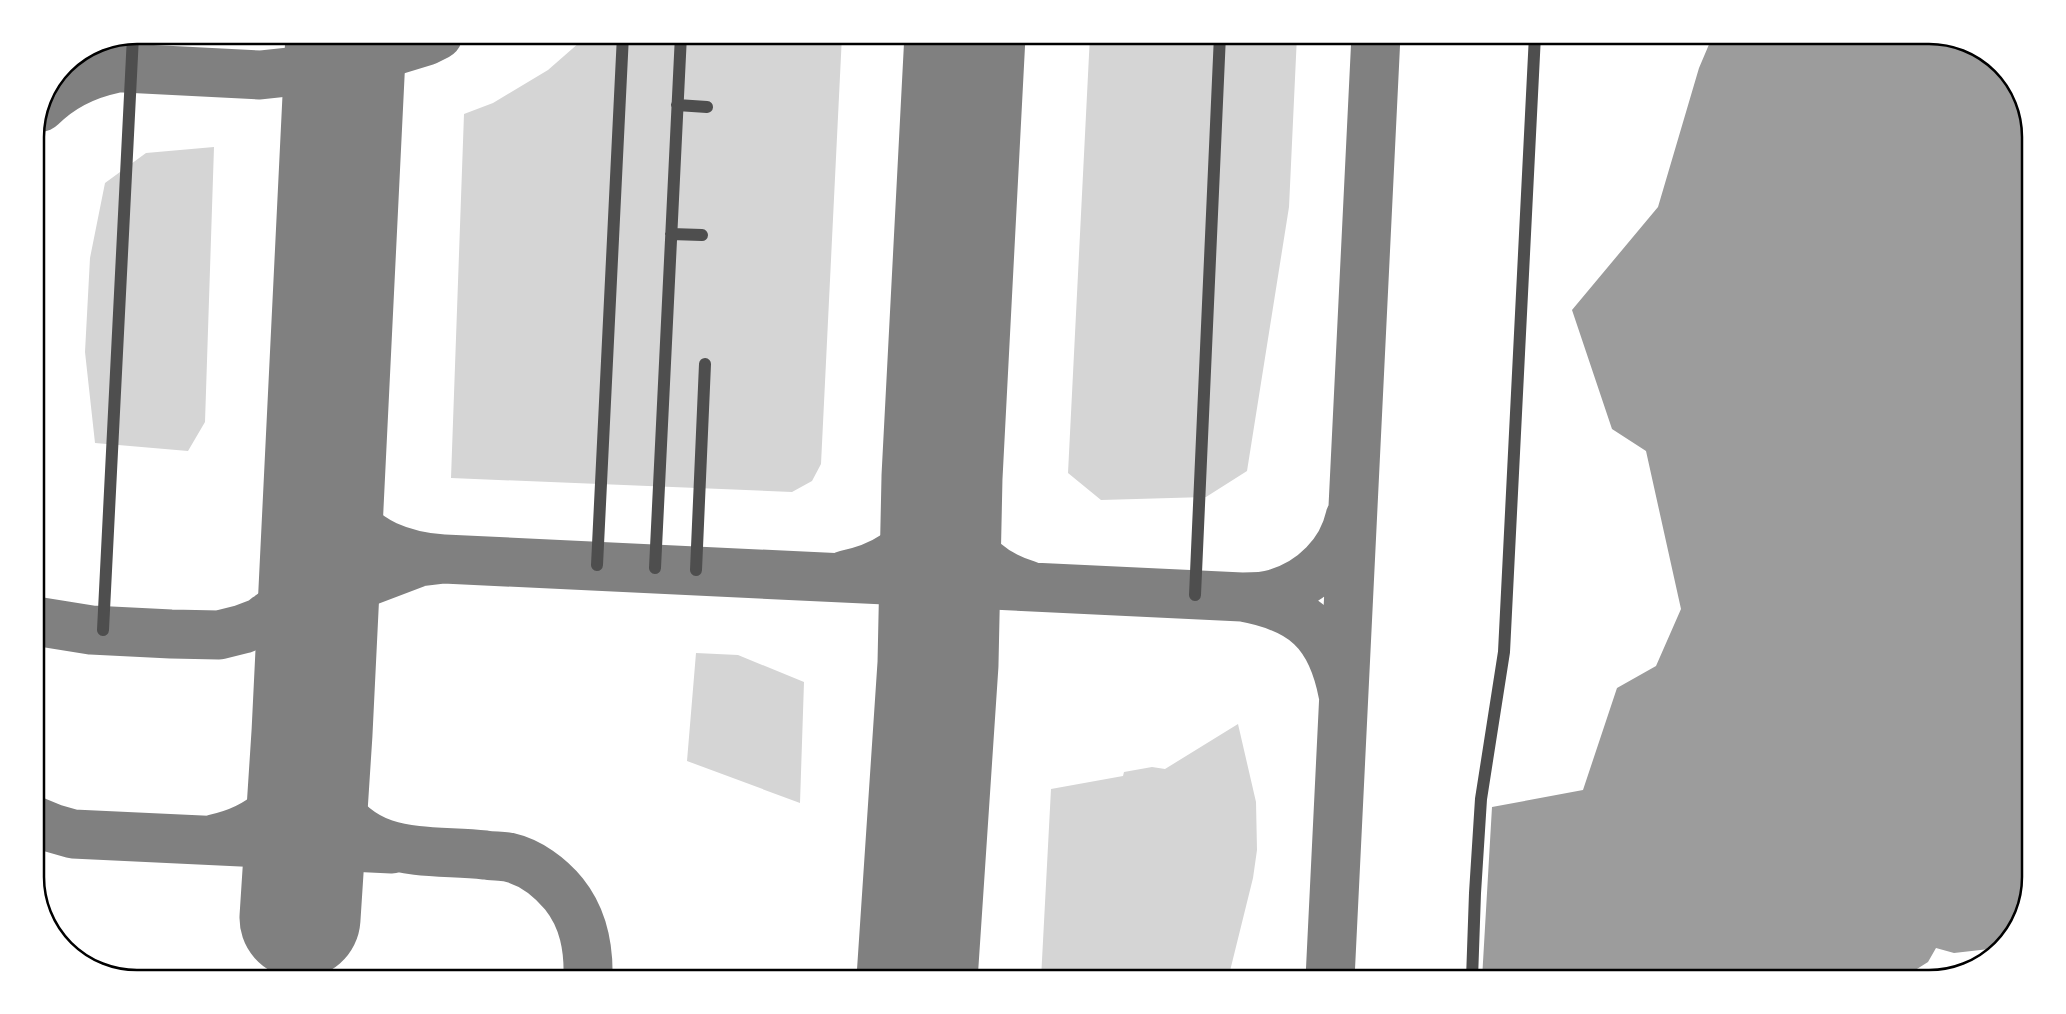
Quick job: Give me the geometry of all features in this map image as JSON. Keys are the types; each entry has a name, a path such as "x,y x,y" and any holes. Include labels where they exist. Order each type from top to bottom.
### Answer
{"lane":[{"path":"103,630 133,44"},
{"path":"597,565 623,44"},
{"path":"655,568 681,44"},
{"path":"1195,595 1220,44"},
{"path":"1472,970 1481,799 1504,652 1535,44"},
{"path":"678,106 707,107"},
{"path":"671,234 702,235"},
{"path":"696,570 705,364"}],"shaded area":[{"path":"578,44 842,44 821,464 812,481 792,492 451,478 464,114 493,103 548,70"},
{"path":"1090,44 1297,44 1289,207 1247,471 1206,497 1101,500 1068,473"},
{"path":"1709,44 1942,45 1971,53 1981,59 1999,75 2013,95 2022,130 2022,878 2020,896 2013,919 1999,939 1988,949 1954,953 1936,948 1928,962 1915,970 1483,970 1492,807 1583,790 1617,688 1656,666 1681,609 1646,451 1612,429 1572,310 1658,207 1699,68"},
{"path":"214,147 205,422 188,451 95,443 85,352 90,258 105,183 146,153"},
{"path":"696,653 738,655 804,682 800,803 687,761"},
{"path":"1238,724 1256,802 1257,850 1253,878 1230,970 1041,970 1051,789 1123,776 1124,772 1152,767 1165,769"}],"taxiway":[{"path":"77,66 260,75 344,66 416,44"},
{"path":"1330,970 1376,44"},
{"path":"52,97 74,83 113,69"},
{"path":"266,618 284,604 297,588 312,554 320,470 326,443"},
{"path":"328,455 341,501 352,519 362,530 386,545 400,551 443,559"},
{"path":"942,477 960,530 980,558 993,569 1009,578 1028,585"},
{"path":"845,575 882,563 913,539 927,517 942,477"},
{"path":"1242,597 1264,596 1277,593 1302,582 1314,574 1333,554 1340,543 1350,517"},
{"path":"44,622 91,630 219,635 243,629 419,562 444,559 1242,597 1282,608 1298,616 1311,626 1331,654 1338,672 1343,694"},
{"path":"312,733 318,767 326,792 345,819 362,833 380,842 399,848 508,857 532,866 564,894 576,913 584,934 588,970"},
{"path":"214,839 236,833 254,825 280,802 298,772 312,733"},
{"path":"44,825 73,834 392,849"}],"runway":[{"path":"300,918 312,733 346,44"},
{"path":"918,970 938,664 942,477 965,44"}]}
